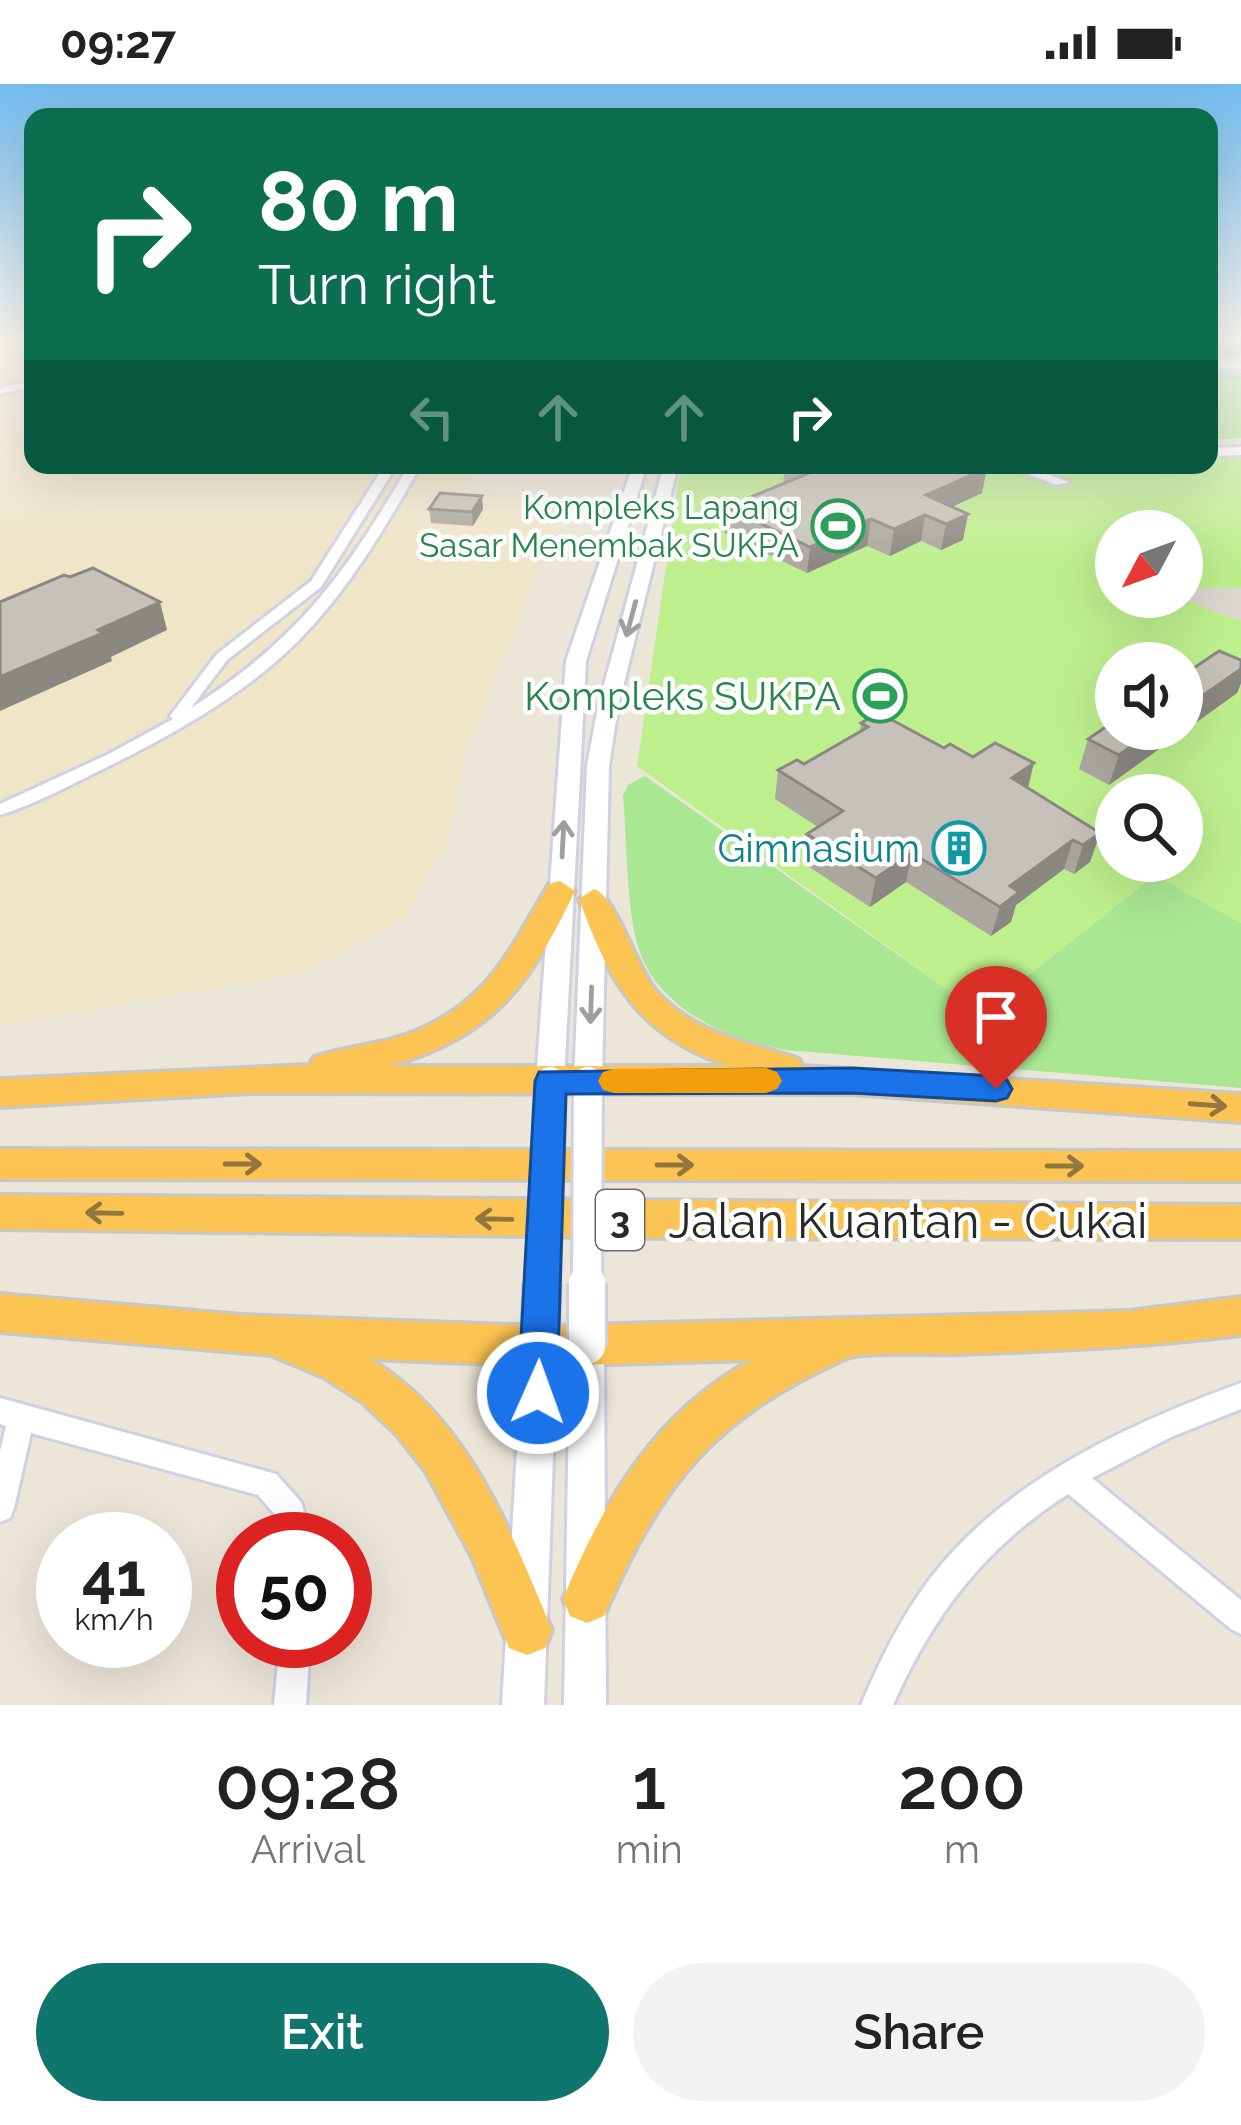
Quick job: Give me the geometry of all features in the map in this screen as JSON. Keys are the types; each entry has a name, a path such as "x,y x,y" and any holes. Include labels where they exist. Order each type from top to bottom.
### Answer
{"highway":[{"path":"249,1079 354,1062 414,1047 449,1032 485,1010 517,975 560,891"},
{"path":"594,899 628,981 680,1033 721,1052 852,1080"},
{"path":"0,1094 249,1079 852,1080 1241,1108"},
{"name":"Jalan Kuantan - Cukai","path":"0,1164 1241,1166"},
{"name":"Jalan Kuantan - Cukai","path":"0,1211 679,1221 1241,1222"},
{"path":"0,1313 242,1334 540,1346 1129,1330 1241,1316"},
{"path":"242,1334 301,1348 337,1364 403,1407 445,1454 478,1511 527,1630"},
{"path":"587,1598 613,1535 646,1481 684,1435 727,1398 774,1370 824,1349 877,1337"}],"main road":[{"path":"523,1705 550,1081 576,661 635,474"},
{"path":"584,1705 588,1081 602,746 671,474"}],"street":[{"path":"176,721 222,657 316,584 386,474"},
{"path":"0,810 176,721 262,665 296,637 356,562 410,474"},
{"path":"1037,474 1062,482"},
{"path":"222,657 236,666 262,665"},
{"path":"877,1705 902,1648 951,1577 1005,1524 1071,1479 1178,1418 1241,1396"},
{"path":"0,1508 11,1413 266,1484 292,1512"},
{"path":"1071,1479 1241,1619"},
{"path":"290,1705 293,1668"}],"shaded area":[{"path":"0,414 24,414 24,474 472,474 464,491 568,497 462,762 450,837 403,920 302,973 0,1025"},
{"path":"1203,588 1241,588 1241,622 1203,607"}],"green space":[{"path":"1218,414 1241,414 1241,438 1218,439"},
{"name":"Kompleks SUKPA","path":"1241,457 1241,923 1168,882 1203,882 1203,774 1095,774 1095,882 1146,882 1006,993 987,999 962,997 637,766 682,474 1218,474 1218,458"},
{"path":"645,776 955,995 969,1000 1006,993 1146,882 1168,882 1241,923 1241,1088 786,1050 743,1039 701,1020 665,993 636,940 623,795 628,785"}],"building":[{"path":"807,474 973,474 926,495 968,514 946,524 925,515 894,529 871,519 810,547 726,507"},
{"path":"440,493 482,496 472,512 429,509"},
{"path":"93,568 160,602 98,630 103,633 0,677 0,602"},
{"path":"1219,651 1241,660 1241,669 1203,695 1203,662"},
{"name":"Gimnasium","path":"879,713 944,748 950,744 973,757 995,743 1034,763 1012,778 1095,830 1095,837 1083,845 1073,840 1010,886 1019,892 1000,907 912,853 876,878 807,834 843,811 778,770 797,760 804,764 868,727 861,723"}],"slow traffic":[{"path":"614,1081 766,1081"}],"place":[{"name":"Kompleks Lapang Sasar Menembak SUKPA","path":"838,526"},
{"name":"Kompleks SUKPA","path":"880,696"},
{"name":"Gimnasium","path":"959,848"}],"route":[{"path":"538,1393 550,1081 852,1080 996,1089"}]}
